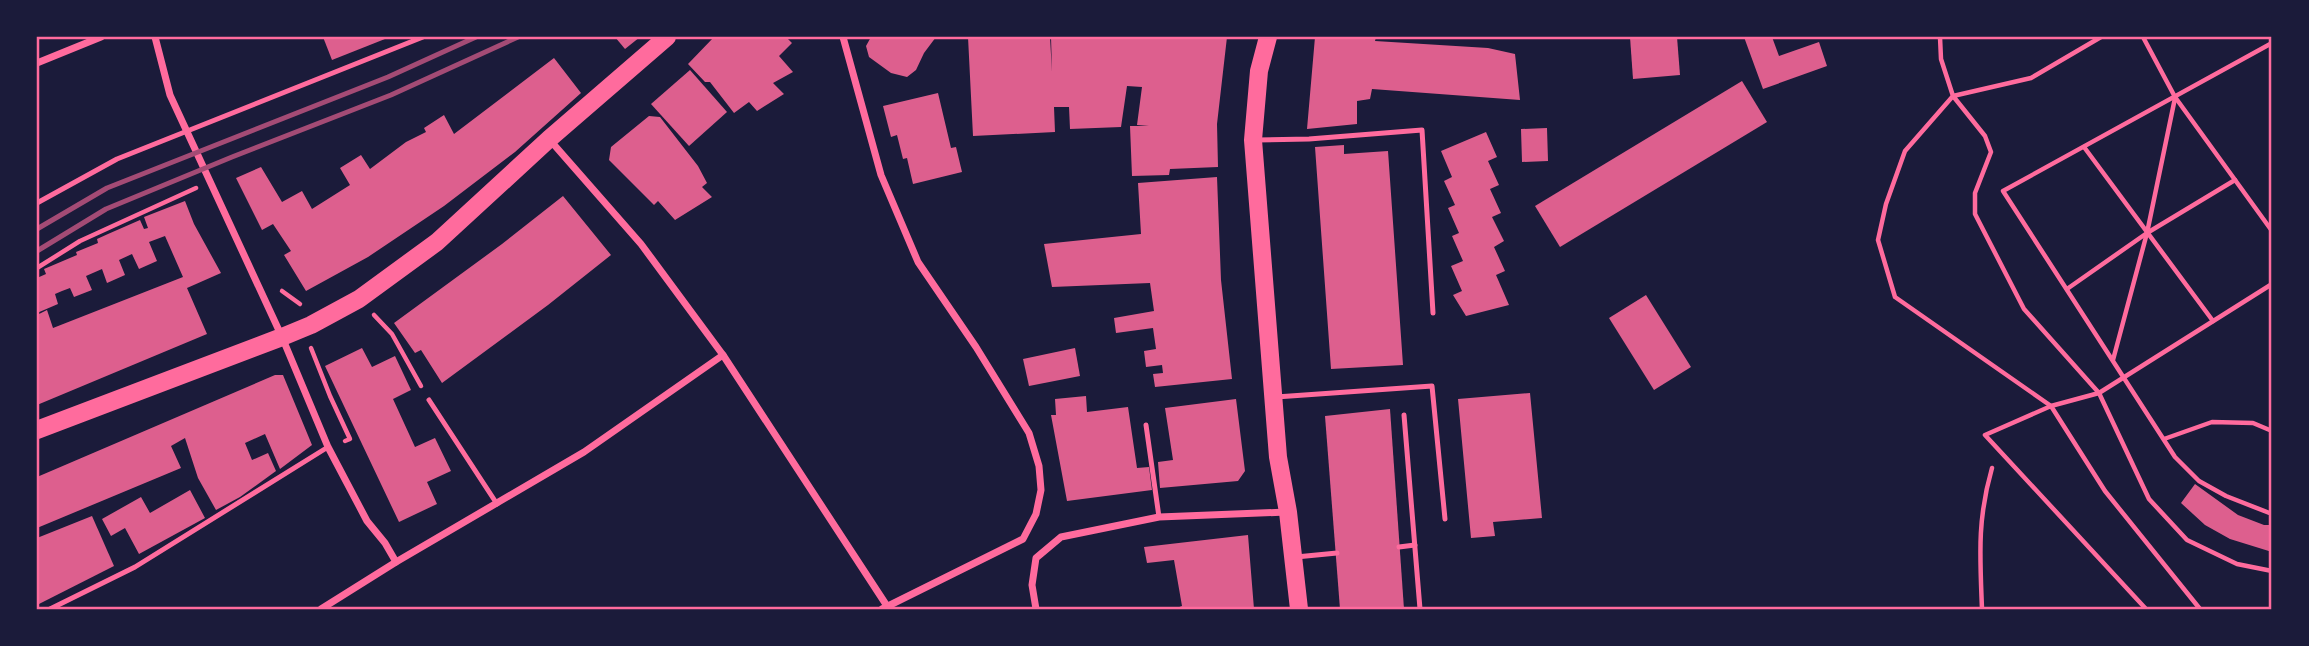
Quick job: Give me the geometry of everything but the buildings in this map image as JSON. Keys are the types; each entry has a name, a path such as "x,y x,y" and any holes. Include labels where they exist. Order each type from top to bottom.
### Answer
{"main road":[{"path":"37,430 282,337 359,299 437,242 549,139 667,37"},
{"path":"1268,37 1259,71 1253,140 1278,457 1288,512 1299,609"}],"street":[{"path":"37,63 101,37"},
{"path":"155,37 170,95 282,337 328,447 367,521 396,562"},
{"path":"549,139 641,244 723,355 884,608 1023,539 1036,514 1041,490 1029,433 976,347 918,262 881,175 843,37"},
{"path":"321,609 584,452 723,355"},
{"path":"1036,609 1032,584 1036,558 1061,537 1160,517 1288,512"}],"lane":[{"path":"37,203 117,159 423,37"},
{"path":"1253,140 1309,139 1422,130 1433,313"},
{"path":"1273,398 1432,386 1445,519"},
{"path":"429,400 497,504"},
{"path":"1404,415 1420,609"},
{"path":"1146,425 1160,517"},
{"path":"50,609 135,566 328,447"},
{"path":"1399,547 1415,545"},
{"path":"1293,557 1337,553"}],"path":[{"path":"1940,37 1941,59 1953,96 1985,136 1991,152 1975,193 1975,214 2024,309 2099,393 2149,499 2187,540 2237,564 2272,571"},
{"path":"2101,37 2031,78 1953,96 1905,152 1886,204 1878,240 1895,297 2051,406 2105,491 2200,609"},
{"path":"2143,37 2175,97 2272,231"},
{"path":"2272,43 2003,191 2175,457 2199,481 2226,496 2272,514"},
{"path":"2113,360 2147,233 2175,97"},
{"path":"2084,147 2213,321"},
{"path":"2067,289 2147,233 2235,180"},
{"path":"37,268 80,241 209,183"},
{"path":"2146,609 1986,435 2051,406 2099,393 2272,284"},
{"path":"278,288 303,308"},
{"path":"359,299 392,334 429,400"},
{"path":"311,348 350,439 341,442"},
{"path":"2164,439 2212,422 2253,423 2272,431"},
{"path":"1982,609 1979,535 1984,495 1992,468"}],"railway":[{"path":"37,229 107,188 388,77 476,37"},
{"path":"37,251 106,209 391,95 518,37"}]}
